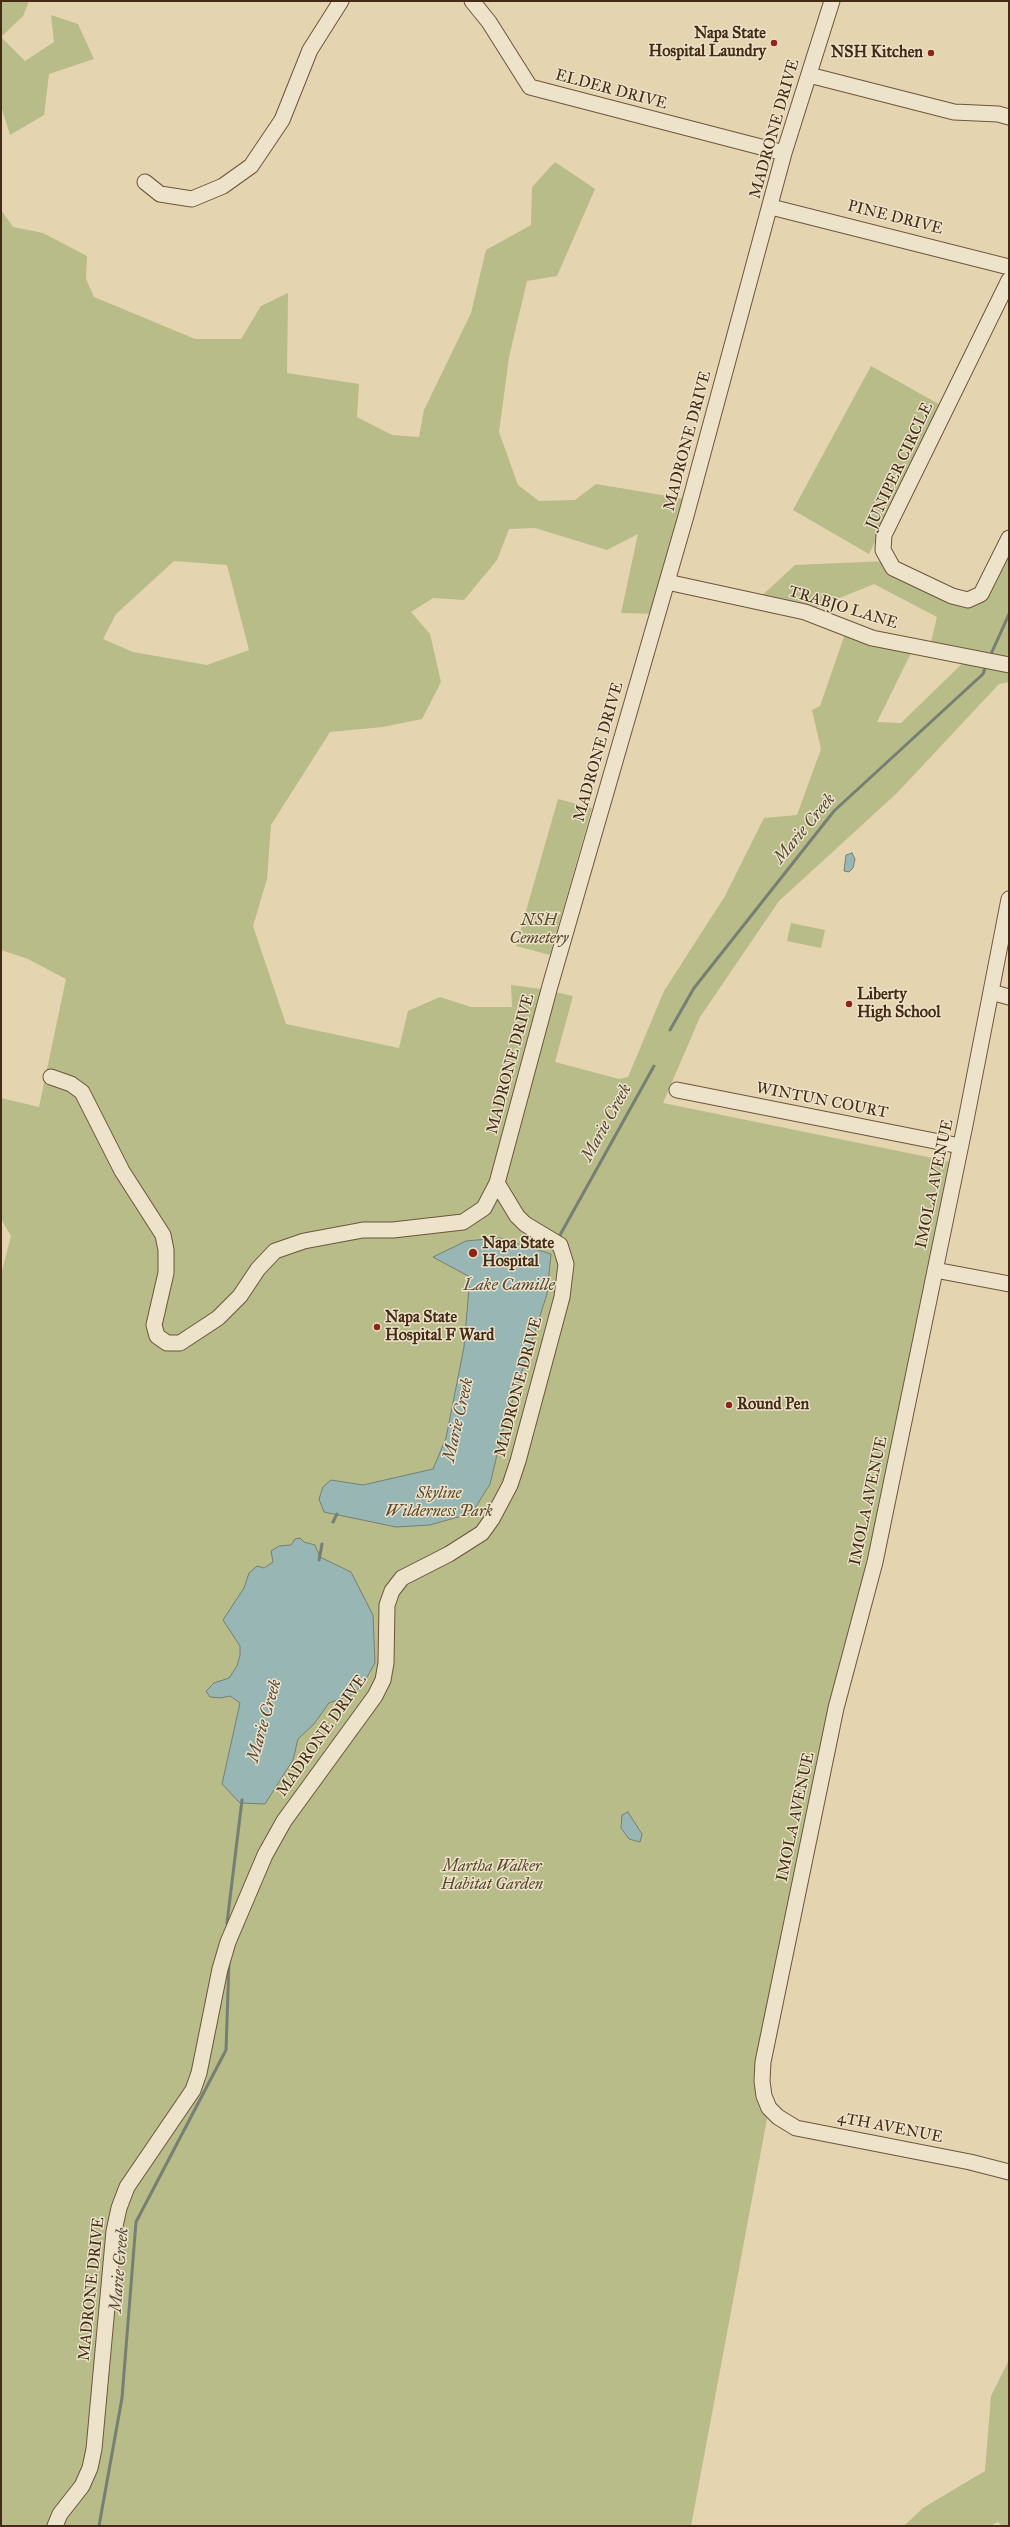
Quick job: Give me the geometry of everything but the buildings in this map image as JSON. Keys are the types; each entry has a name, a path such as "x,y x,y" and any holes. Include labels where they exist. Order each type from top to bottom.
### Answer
{"street":[{"path":"145,182 160,194 192,199 223,186 251,166 282,120 310,50 341,1"},
{"name":"ELDER DRIVE","path":"472,1 489,22 530,87 784,153"},
{"name":"MADRONE DRIVE","path":"55,2526 60,2514 82,2486 90,2468 94,2449 114,2231 119,2208 126,2187 193,2090 199,2073 220,1969 228,1942 265,1855 284,1821 375,1696 383,1680 386,1663 387,1605 392,1591 402,1578 449,1554 482,1533 492,1519 510,1485 562,1297 566,1264 560,1245 525,1224 518,1216 498,1183 550,986 667,582 771,207 784,153 832,1"},
{"path":"809,75 954,112 1009,117"},
{"name":"PINE DRIVE","path":"771,207 1009,267"},
{"name":"JUNIPER CIRCLE","path":"1009,280 884,535 883,550 893,568 952,596 968,600 981,594 1009,538"},
{"name":"TRABJO LANE","path":"667,582 805,612 872,638 1009,665"},
{"name":"IMOLA AVENUE","path":"769,2108 764,2096 762,2081 763,2062 836,1708 875,1562 936,1270 992,992 1009,899"},
{"path":"992,992 1009,997"},
{"path":"50,1076 71,1084 82,1092 122,1171 163,1235 166,1250 166,1273 154,1325 157,1336 166,1343 180,1343 218,1318 240,1296 258,1269 275,1251 304,1241 363,1230 400,1230 463,1222 484,1208 498,1183"},
{"name":"WINTUN COURT","path":"677,1090 960,1146"},
{"path":"936,1270 1009,1284"},
{"name":"4TH AVENUE","path":"769,2108 778,2117 796,2128 970,2162 1009,2172"}],"green space":[{"path":"1,1 29,1 23,16 1,37"},
{"path":"51,15 78,24 94,59 49,74 44,115 10,135 2,109 1,111 1,37 25,61 54,42"},
{"name":"Skyline Wilderness Park","path":"555,162 595,189 557,276 527,281 509,357 499,432 518,485 539,501 575,500 596,484 691,500 658,614 621,613 638,534 607,550 535,528 509,529 497,560 464,600 433,598 411,612 430,634 441,682 422,719 383,727 330,732 271,825 267,879 253,926 286,1024 399,1048 408,1011 440,997 471,1007 512,1007 511,985 541,989 573,996 555,1062 619,1079 628,1077 664,991 725,896 764,818 797,815 821,749 812,710 820,706 847,628 914,647 877,722 901,723 968,658 929,650 937,617 874,584 805,612 756,601 795,565 887,561 968,600 1009,538 1009,682 999,684 897,793 779,901 700,1017 663,1103 957,1163 763,2062 769,2108 691,2526 1,2526 1,1275 11,1236 1,1219 1,1098 39,1107 66,979 28,959 1,950 1,210 13,227 43,233 87,256 86,279 94,297 195,339 241,339 261,306 288,293 287,373 359,384 357,417 392,435 419,437 424,410 471,313 486,250 531,225 532,187","holes":["174,561 227,565 249,650 207,665 133,652 103,639 116,614"]},
{"path":"871,366 942,406 869,554 793,510"},
{"name":"NSH Cemetery","path":"558,799 592,808 550,955 516,946"},
{"path":"791,923 825,930 821,948 787,941"},
{"path":"1009,2360 1009,2526 1002,2526 998,2522 990,2526 904,2526 923,2508 985,2471 991,2396"}],"water":[{"path":"852,853 855,859 853,868 849,872 844,871 846,855"},
{"name":"Lake Camille","path":"500,1238 551,1254 547,1294 503,1430 490,1484 472,1513 430,1525 396,1527 324,1512 319,1499 323,1487 331,1480 363,1485 433,1469 446,1438 464,1347 470,1277 433,1257 466,1241"},
{"path":"300,1538 304,1542 315,1545 320,1557 351,1572 373,1615 375,1663 363,1684 351,1695 329,1703 314,1724 298,1739 293,1760 265,1804 240,1803 222,1784 240,1703 230,1696 221,1698 210,1697 206,1691 214,1683 229,1678 237,1666 240,1655 240,1646 223,1620 244,1588 249,1573 257,1566 264,1568 273,1562 271,1551 279,1546 291,1545 295,1539"},
{"path":"628,1812 642,1834 640,1842 629,1839 621,1828 622,1815"}],"waterway":[{"name":"Marie Creek","path":"991,654 1009,614"},
{"name":"Marie Creek","path":"670,1030 694,988 834,811 983,674 985,668"},
{"name":"Marie Creek","path":"560,1235 654,1066"},
{"name":"Marie Creek","path":"333,1522 337,1514"},
{"name":"Marie Creek","path":"319,1560 322,1544"},
{"name":"Marie Creek","path":"227,1923 242,1800"},
{"name":"Marie Creek","path":"99,2526 122,2398 136,2222 226,2050 229,1963"}],"place":[{"name":"Napa State Hospital Laundry","path":"774,43"},
{"name":"NSH Kitchen","path":"931,53"},
{"name":"Liberty High School","path":"849,1004"},
{"name":"Napa State Hospital","path":"473,1253"},
{"name":"Napa State Hospital F Ward","path":"377,1327"},
{"name":"Round Pen","path":"729,1405"}],"park label":[{"name":"Martha Walker Habitat Garden","path":"492,1876"}]}
